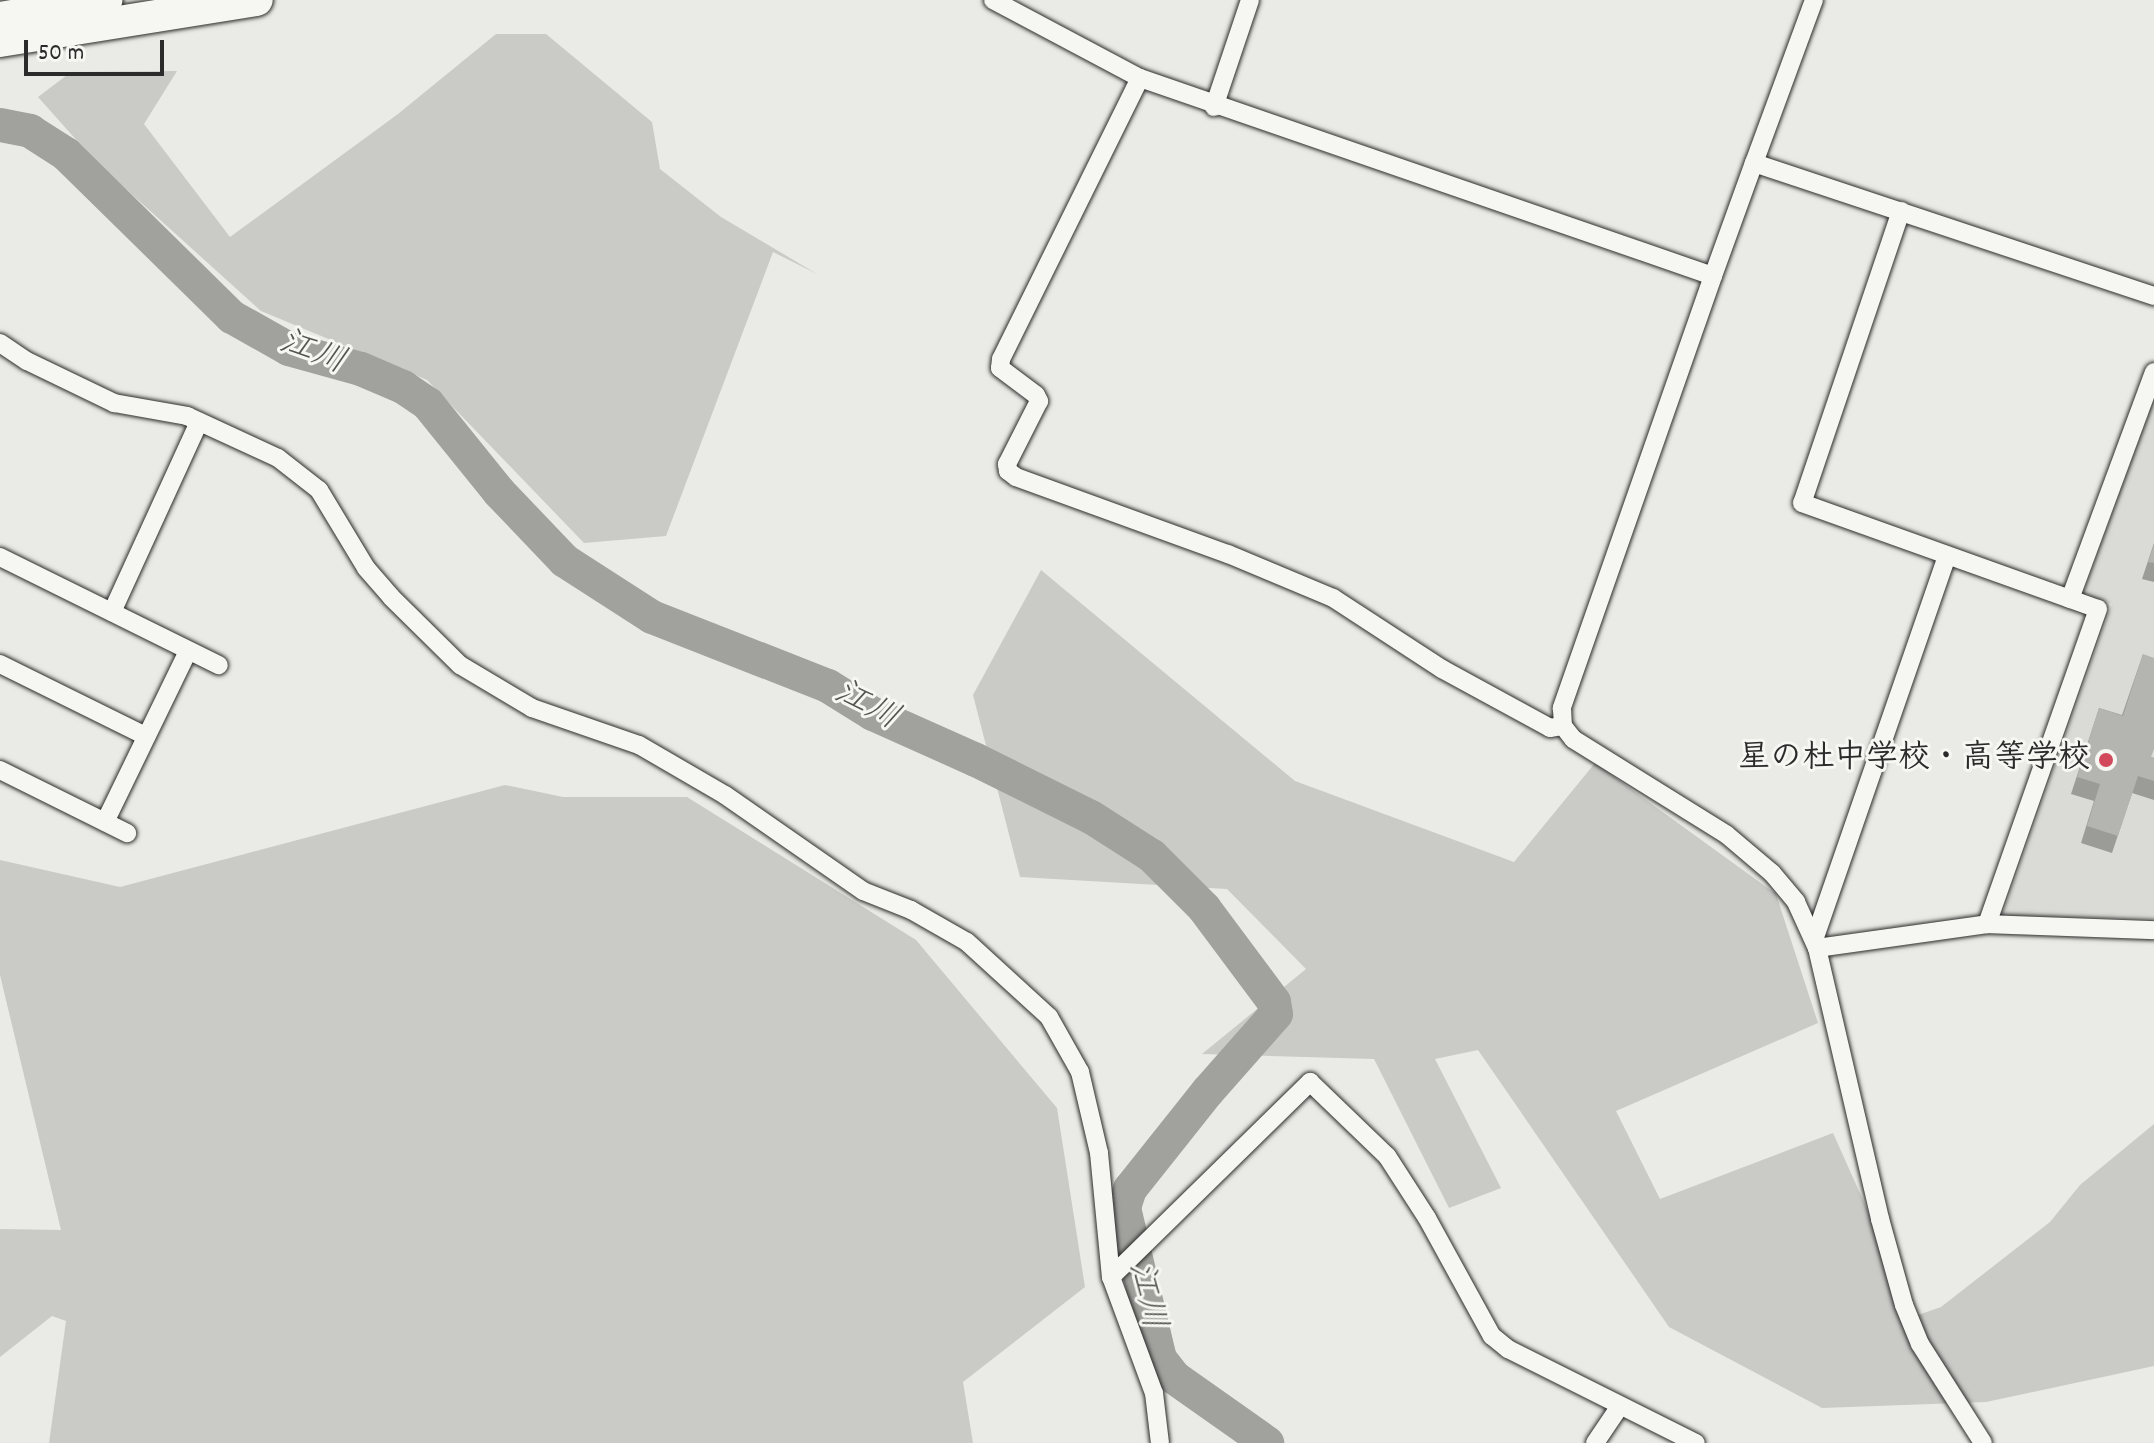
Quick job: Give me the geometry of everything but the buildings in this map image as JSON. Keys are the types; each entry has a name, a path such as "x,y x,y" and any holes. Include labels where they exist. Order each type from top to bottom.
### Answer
{"highway":[{"path":"0,18 106,0"},
{"path":"0,41 257,0"}],"street":[{"path":"993,0 1140,78 1214,107 1713,276"},
{"path":"1214,107 1250,0"},
{"path":"1814,0 1713,276 1562,708 1563,726 1573,739 1738,844 1772,873 1796,902 1815,944 1880,1219 1904,1305 1920,1344 1983,1443"},
{"path":"1140,78 1001,359 1000,368 1036,395 1039,401 1007,464 1008,471 1016,477 1228,554 1333,598 1442,669 1550,728 1563,726"},
{"path":"1754,163 2154,296"},
{"path":"1901,211 1802,503 2098,609 1987,924"},
{"path":"0,343 27,361 114,403 187,416 278,458 319,490 366,568 460,665 532,708 639,745 725,795 863,891 911,910 967,942 1049,1017 1080,1072 1099,1153 1111,1277 1154,1393 1160,1443"},
{"path":"2070,599 2154,372"},
{"path":"112,612 199,422"},
{"path":"1815,944 1947,555"},
{"path":"0,557 219,665"},
{"path":"105,822 188,651"},
{"path":"0,664 146,736"},
{"path":"0,770 127,833"},
{"path":"1815,944 1987,924 2154,930"},
{"path":"1111,1277 1310,1082 1387,1156 1427,1218 1492,1336 1620,1406 1696,1443"},
{"path":"1595,1443 1620,1406"}],"shaded area":[{"path":"496,34 546,34 652,122 660,169 721,217 817,274 773,252 666,536 584,543 427,380 261,311 96,162 38,97 71,72 177,71 144,124 230,237 398,114"},
{"name":"星の杜中学校・高等学校","path":"2154,399 2154,919 2002,916 2112,604 2083,594"},
{"path":"1041,570 1295,781 1514,862 1595,763 1776,894 1818,1023 1616,1111 1660,1199 1833,1133 1915,1316 1941,1307 2050,1222 2080,1185 2154,1124 2154,1366 1986,1402 1822,1408 1669,1327 1478,1050 1435,1059 1501,1188 1449,1208 1374,1059 1202,1054 1306,969 1227,889 1020,877 973,695"},
{"path":"505,785 563,797 687,797 916,940 1057,1108 1085,1287 963,1382 973,1443 49,1443 66,1321 52,1316 0,1357 0,1229 61,1230 0,975 0,860 120,887"}],"waterway":[{"name":"江川","path":"0,125 30,131 66,154 232,317 289,349 361,369 403,387 428,404 499,492 565,561 652,617 828,686 873,714 976,760 1091,817 1152,856 1204,908 1274,1002 1276,1014 1208,1091 1130,1189 1124,1208 1160,1359 1175,1378 1267,1443"}],"place":[{"name":"星の杜中学校・高等学校","path":"2106,760"}]}
